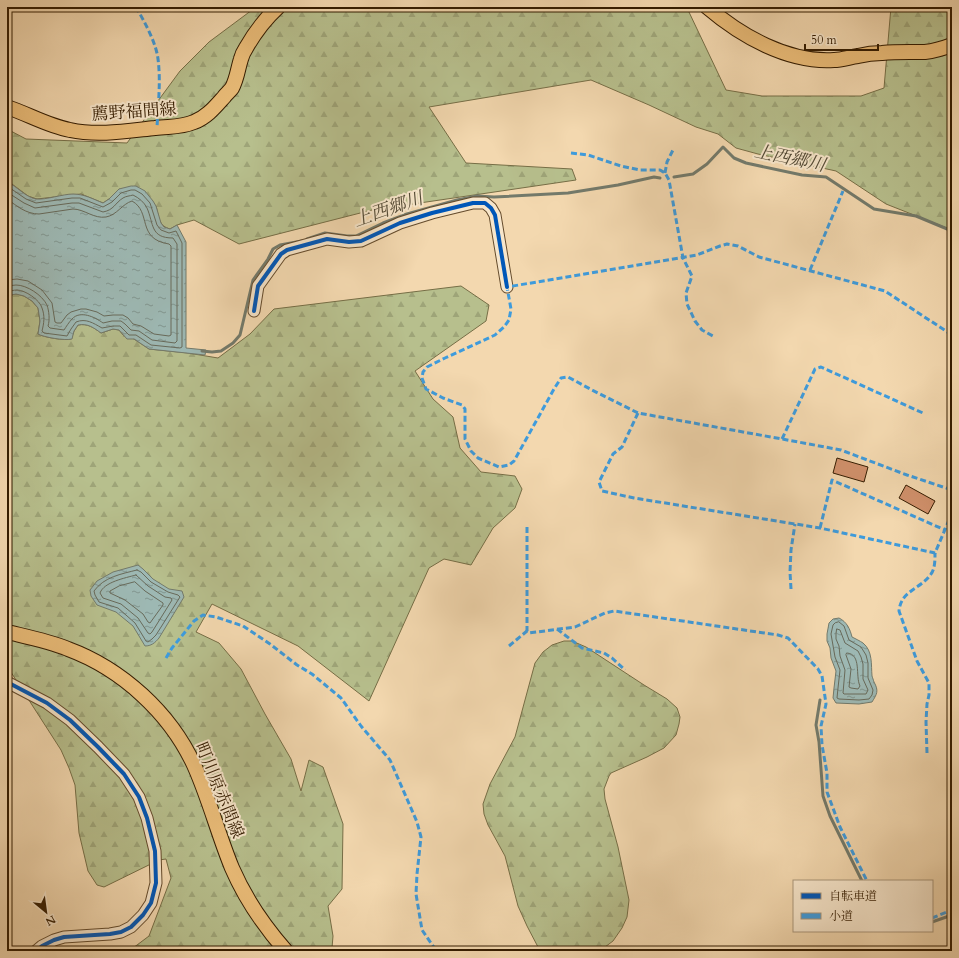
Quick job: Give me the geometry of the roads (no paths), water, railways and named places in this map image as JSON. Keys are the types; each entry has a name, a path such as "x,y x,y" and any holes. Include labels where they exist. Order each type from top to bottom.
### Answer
{"main road":[{"name":"薦野福間線","path":"7,107 19,111 36,120 69,130 93,133 128,132 157,128 180,127 195,122 206,116 232,87 241,57 258,28 278,7"},
{"path":"707,7 745,34 774,49 789,55 806,58 836,60 882,53 926,52 952,45"},
{"name":"町川原赤間線","path":"7,632 69,649 104,666 142,695 161,714 183,745 194,764 232,868 244,892 260,919 286,951"}],"street":[{"path":"254,312 258,286 281,254 287,250 327,239 349,242 362,241 400,223 473,203 485,203 491,208 495,215 507,287"},
{"path":"7,682 47,703 70,720 124,774 139,797 147,818 155,851 156,882 151,903 143,915 131,927 121,932 110,934 64,937 54,940 36,951"}],"water":[{"path":"7,182 28,196 36,199 77,194 103,203 119,189 136,186 145,191 156,206 161,223 164,227 170,229 177,225 186,242 186,348 206,350 205,355 149,349 134,339 127,339 119,330 113,329 101,333 91,326 85,325 78,325 74,331 72,339 54,338 38,334 40,321 38,308 32,301 24,296 16,294 7,296"},
{"path":"138,565 153,579 169,589 182,591 184,597 159,638 153,644 147,646 145,646 133,626 116,612 97,605 91,596 90,590 97,581 113,572"},
{"path":"839,618 848,626 852,637 863,643 870,654 872,676 877,690 872,702 859,704 836,703 833,698 836,671 831,658 827,634 829,623 833,619"}],"waterway":[{"name":"上西郷川","path":"674,177 693,174 707,164 723,147 734,158 746,163 802,175 826,177 874,209 916,216 952,231"},
{"name":"上西郷川","path":"307,239 325,233 356,236 383,223 407,214 477,196 494,197 568,193 618,185 654,177 660,178"},
{"name":"上西郷川","path":"202,351 221,351 233,343 240,335 253,280 268,259 273,249 280,245 302,241"},
{"path":"820,700 816,725 819,742 823,796 830,816 862,880"},
{"path":"933,922 952,915"}]}
